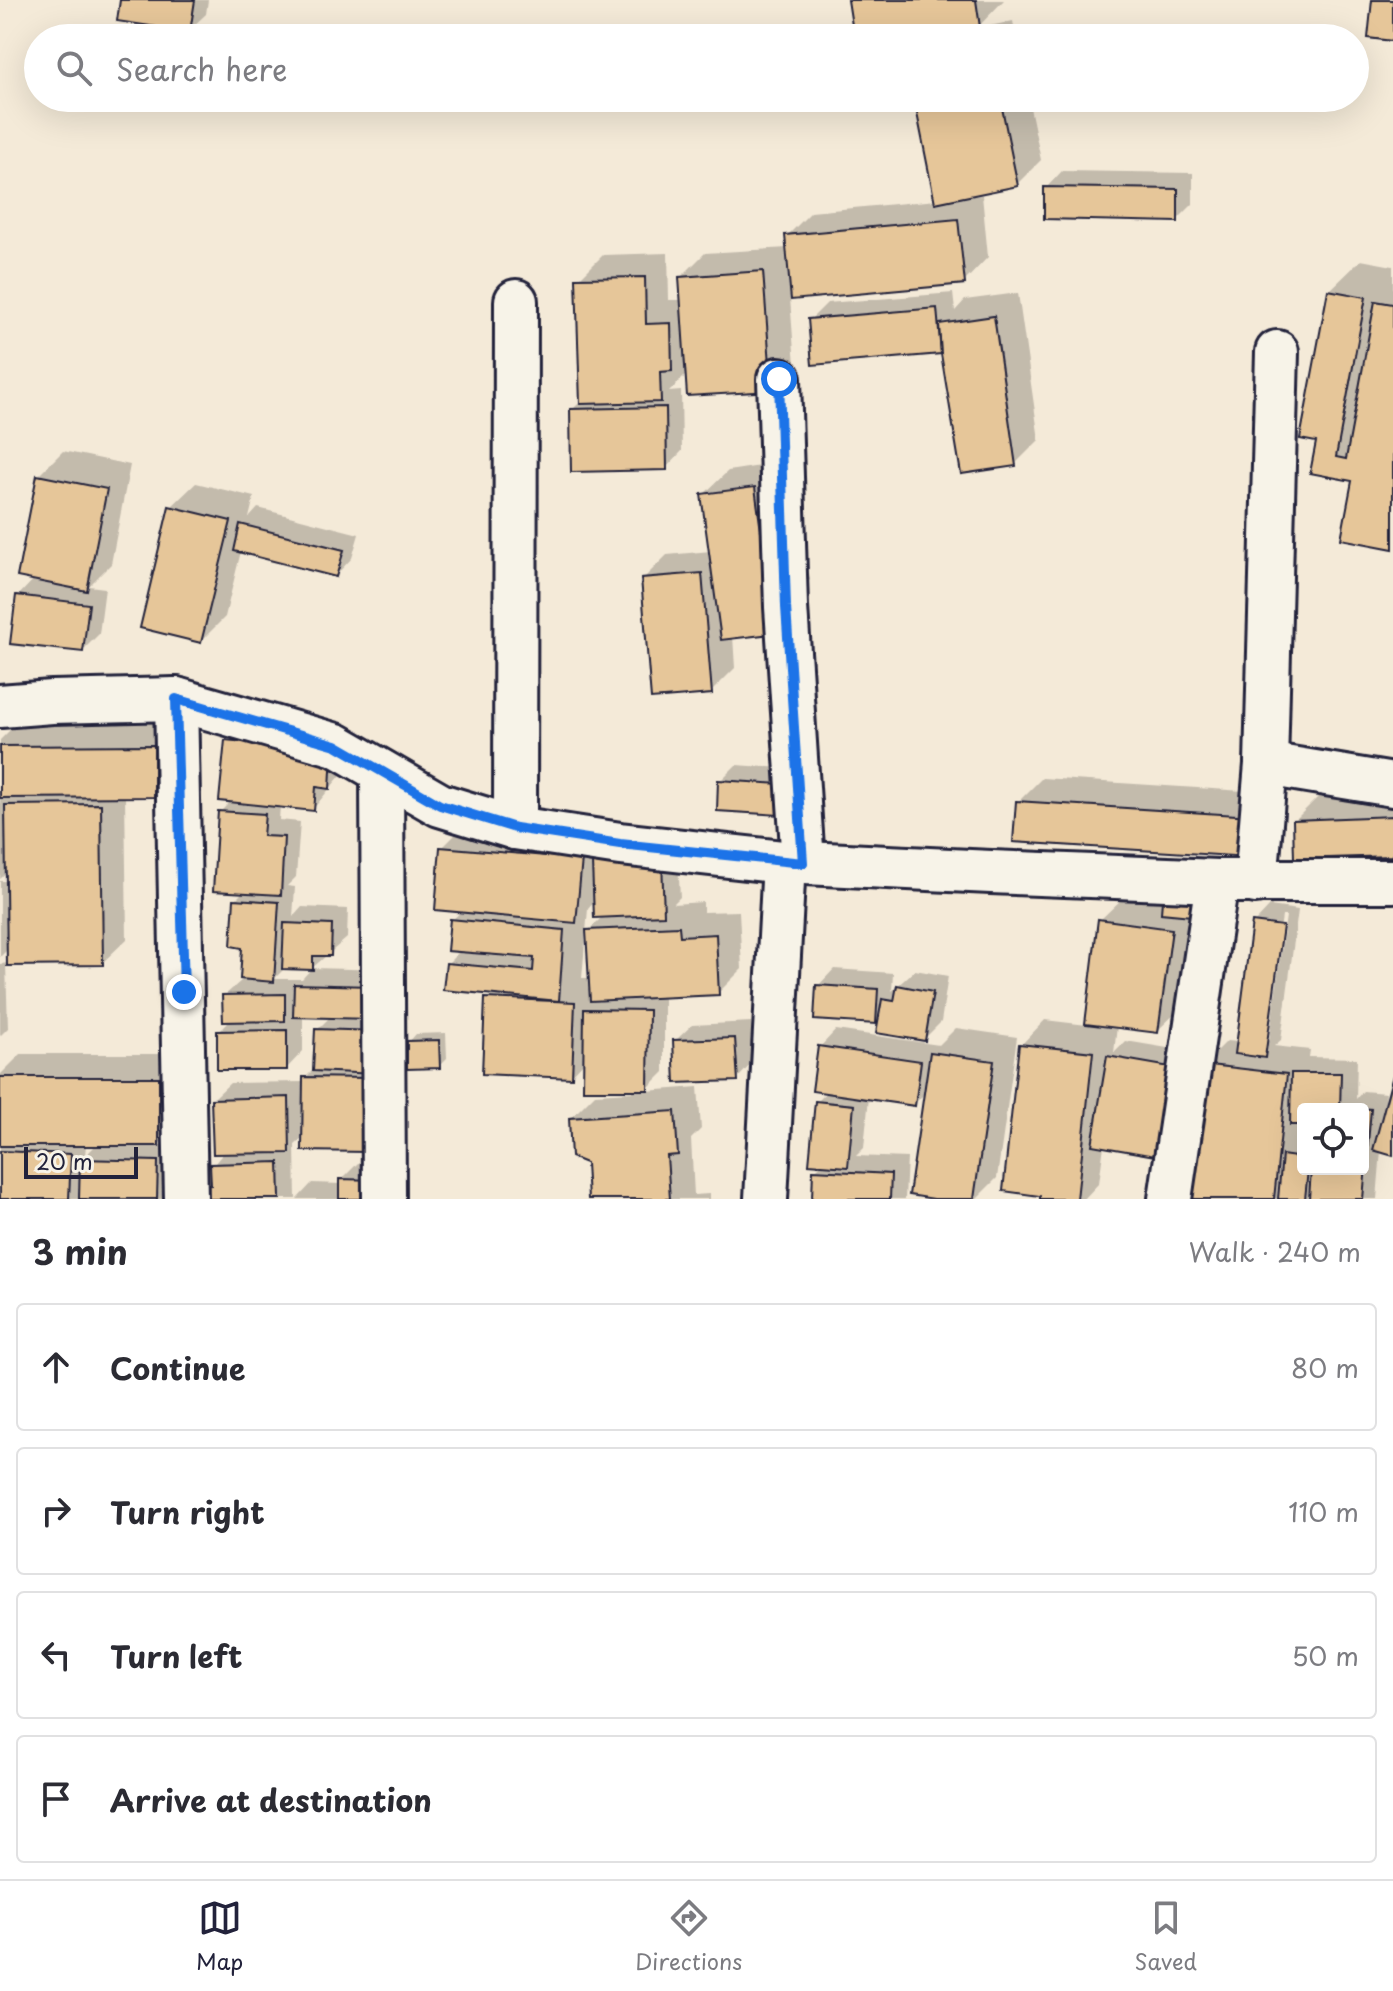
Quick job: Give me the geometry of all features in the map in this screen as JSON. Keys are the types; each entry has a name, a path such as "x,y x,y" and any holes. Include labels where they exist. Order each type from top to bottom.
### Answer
{"street":[{"path":"515,828 516,301"},
{"path":"1170,1199 1236,882 1266,764 1277,352"},
{"path":"766,1199 793,863 779,379"},
{"path":"176,699 186,1199"},
{"path":"0,706 176,699 336,745 440,805 515,828 620,844 793,863 1236,882 1393,881"},
{"path":"1266,764 1393,785"},
{"path":"382,772 384,1199"}],"building":[{"path":"120,0 195,0 191,24 117,21"},
{"path":"848,0 976,0 980,24 852,24"},
{"path":"1372,0 1393,0 1393,41 1369,38"},
{"path":"917,112 1003,112 1018,186 935,203"},
{"path":"1044,187 1178,189 1178,222 1044,219"},
{"path":"958,219 965,284 791,300 785,235"},
{"path":"763,271 772,391 687,396 679,277"},
{"path":"645,277 646,324 671,323 672,371 660,372 661,402 580,404 576,278"},
{"path":"1328,290 1366,297 1336,457 1346,459 1375,301 1393,304 1393,549 1341,539 1352,481 1310,473 1316,442 1300,439"},
{"path":"937,308 941,354 812,365 808,319"},
{"path":"994,316 1016,466 961,474 939,324"},
{"path":"666,407 667,470 571,472 570,409"},
{"path":"37,475 107,489 87,591 17,577"},
{"path":"755,487 762,539 777,537 771,634 721,640 701,494"},
{"path":"169,506 231,521 201,643 140,628"},
{"path":"240,524 344,550 336,577 234,551"},
{"path":"702,573 712,694 651,699 641,578"},
{"path":"16,595 89,604 83,652 10,644"},
{"path":"225,740 332,751 330,789 316,787 314,811 219,801"},
{"path":"154,745 154,797 0,798 0,746"},
{"path":"718,780 797,785 795,816 717,811"},
{"path":"1016,801 1252,816 1249,857 1013,842"},
{"path":"101,804 103,965 7,966 5,805"},
{"path":"218,811 265,814 263,836 284,837 281,895 213,891"},
{"path":"1393,816 1393,856 1294,859 1293,820"},
{"path":"440,847 582,859 576,923 435,910"},
{"path":"662,860 664,915 594,918 592,862"},
{"path":"1163,888 1205,891 1202,917 1161,913"},
{"path":"234,899 279,902 274,982 240,979 242,948 231,946"},
{"path":"450,919 564,930 559,1001 443,990 446,963 533,971 534,958 447,951"},
{"path":"1098,919 1172,929 1158,1033 1085,1024"},
{"path":"1252,922 1283,926 1265,1058 1235,1054"},
{"path":"284,923 332,925 331,956 313,956 313,970 282,969"},
{"path":"679,926 680,936 716,934 719,995 590,1001 586,930"},
{"path":"294,984 372,986 371,1019 293,1017"},
{"path":"816,985 878,989 876,1024 814,1020"},
{"path":"897,985 933,992 925,1041 876,1033 882,999 894,1001"},
{"path":"285,994 285,1021 223,1022 222,995"},
{"path":"485,998 575,1002 572,1078 482,1074"},
{"path":"584,1009 649,1010 648,1090 583,1090"},
{"path":"315,1029 378,1031 376,1074 313,1071"},
{"path":"287,1030 287,1070 217,1070 217,1031"},
{"path":"735,1038 738,1081 675,1083 673,1040"},
{"path":"439,1040 440,1068 407,1069 407,1041"},
{"path":"1019,1044 1093,1052 1077,1199 1040,1199 1040,1196 1003,1191"},
{"path":"818,1046 921,1061 915,1106 812,1091"},
{"path":"930,1052 994,1061 974,1199 934,1199 909,1195"},
{"path":"1107,1056 1176,1068 1161,1157 1092,1145"},
{"path":"1201,1064 1287,1074 1274,1199 1187,1199"},
{"path":"1291,1073 1341,1073 1340,1103 1297,1103 1297,1125 1290,1125"},
{"path":"1393,1075 1393,1156 1373,1150"},
{"path":"0,1077 159,1077 159,1146 0,1146"},
{"path":"303,1077 368,1078 367,1152 302,1151"},
{"path":"289,1097 290,1153 213,1154 211,1099"},
{"path":"815,1101 854,1105 848,1167 809,1164"},
{"path":"675,1111 678,1155 667,1156 670,1199 588,1199 586,1163 571,1157 569,1118"},
{"path":"0,1151 71,1154 69,1199 0,1199"},
{"path":"1282,1155 1297,1157 1297,1175 1307,1175 1305,1199 1278,1199"},
{"path":"80,1159 158,1161 157,1199 79,1199"},
{"path":"279,1162 280,1199 193,1199 193,1186 211,1185 210,1164"},
{"path":"813,1170 891,1174 890,1199 812,1199"},
{"path":"1311,1175 1365,1175 1363,1199 1309,1199"},
{"path":"339,1179 377,1180 376,1199 339,1199"}],"route":[{"path":"184,992 176,699 336,745 440,805 515,828 620,844 803,863 786,607 779,379"}]}
